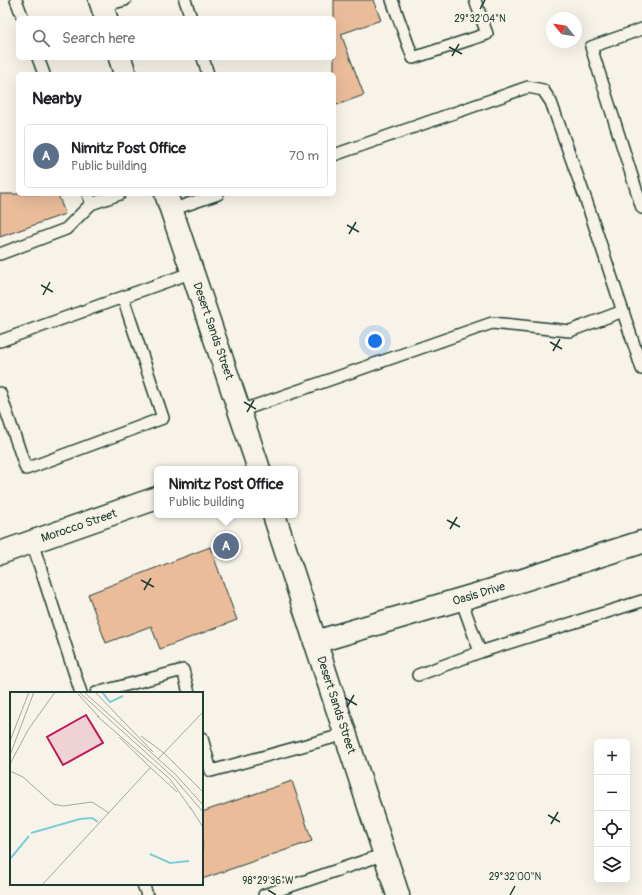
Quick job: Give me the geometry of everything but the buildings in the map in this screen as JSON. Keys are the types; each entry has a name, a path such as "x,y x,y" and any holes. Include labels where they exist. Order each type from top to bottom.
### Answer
{"street":[{"path":"121,60 124,72"},
{"name":"Desert Sands Street","path":"169,202 240,411 252,466"},
{"name":"Morocco Street","path":"0,553 154,499"},
{"name":"Desert Sands Street","path":"275,518 398,895"},
{"name":"Oasis Drive","path":"315,642 461,599 642,542"}],"lane":[{"path":"16,0 22,16"},
{"path":"102,8 125,0"},
{"path":"185,0 189,16"},
{"path":"392,0 414,58 487,34 475,0"},
{"path":"642,29 591,47 642,208"},
{"path":"38,60 40,72"},
{"path":"204,60 207,72"},
{"path":"336,154 528,87 543,90 551,102 586,200 642,369"},
{"path":"0,254 66,229 90,199 108,196"},
{"path":"169,202 206,196"},
{"path":"0,341 193,272"},
{"path":"0,393 26,468 163,418 123,298"},
{"path":"240,411 492,323 570,331 623,311"},
{"path":"32,542 81,692"},
{"path":"461,599 480,652"},
{"path":"418,675 480,652 642,601"},
{"path":"100,692 182,670 189,692"},
{"path":"203,742 211,771 346,734"},
{"path":"264,895 385,854"},
{"path":"143,885 147,895"}],"place":[{"name":"Nimitz Post Office","path":"226,546"}]}
